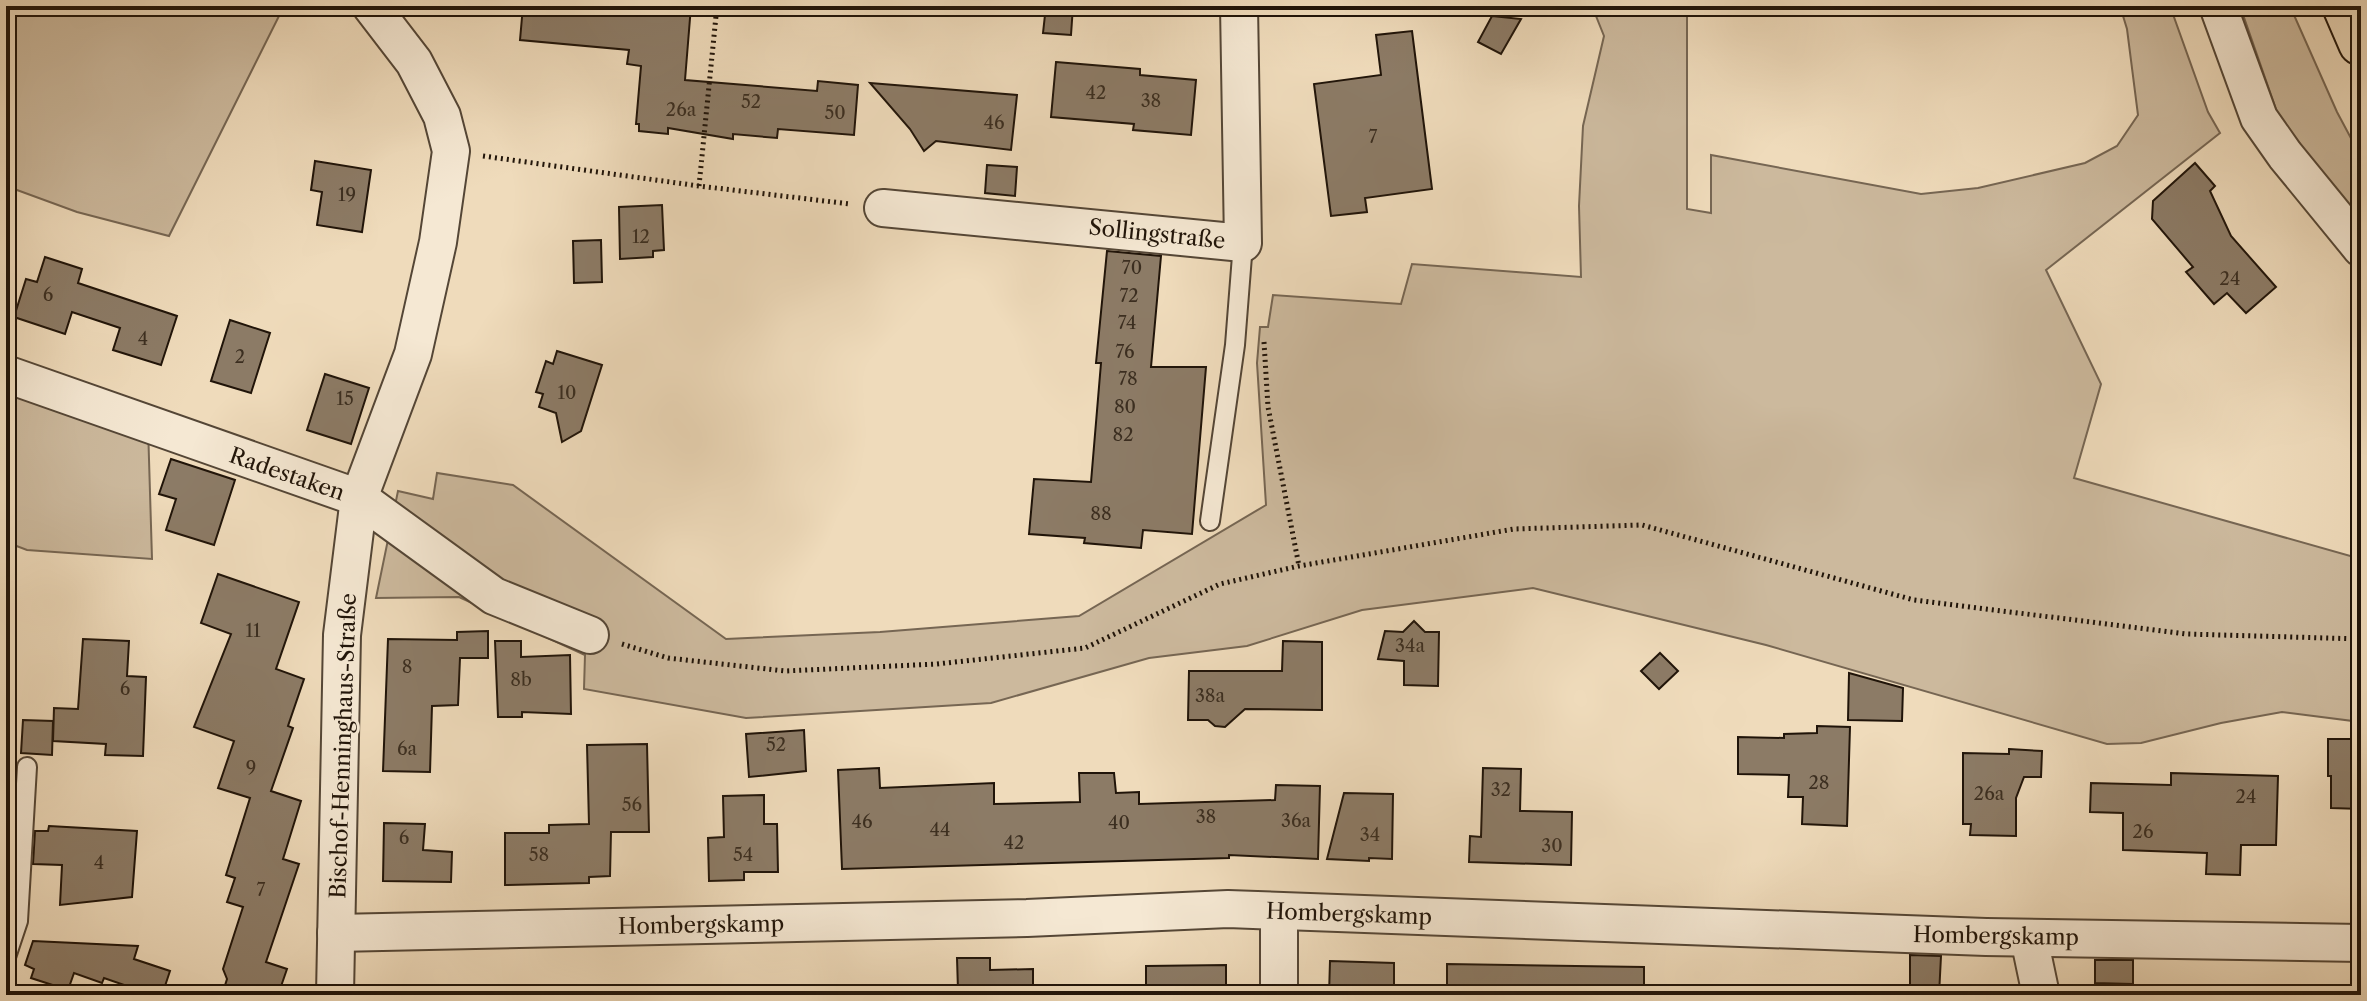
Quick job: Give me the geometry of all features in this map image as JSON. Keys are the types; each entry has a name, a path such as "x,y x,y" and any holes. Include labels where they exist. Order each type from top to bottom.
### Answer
{"main road":[{"path":"2345,6 2361,43"}],"street":[{"name":"Bischof-Henninghaus-Straße","path":"335,995 342,635 359,498 413,354 438,242 451,151 442,116 414,62 371,6"},
{"name":"Sollingstraße","path":"883,208 1243,243 1239,6"},
{"path":"2218,6 2259,118 2361,248"},
{"name":"Radestaken","path":"6,374 359,498 494,596 590,635"},
{"name":"Hombergskamp","path":"336,933 1027,918 1228,909 2029,938 2361,943"},
{"path":"1279,911 1279,995"},
{"path":"2029,938 2041,995"}],"lane":[{"path":"1210,521 1235,345 1243,243"},
{"path":"6,957 18,921 27,767"}],"path":[{"path":"699,186 717,6"},
{"path":"451,151 883,208"},
{"path":"1265,329 1268,407 1299,566"},
{"path":"590,635 668,658 785,671 937,664 1085,648 1220,584 1299,566 1514,529 1642,525 1914,600 2187,634 2361,639"}],"shaded area":[{"path":"6,6 284,6 169,236 77,212 6,186"},
{"path":"1592,6 1687,6 1687,209 1711,213 1711,155 1921,194 1978,188 2085,163 2117,146 2138,115 2127,29 2120,6 2170,6 2208,112 2220,133 2046,270 2101,384 2074,478 2361,559 2361,722 2282,712 2141,743 2107,744 1766,645 1533,588 1362,610 1247,646 1149,658 991,703 746,718 584,689 585,655 459,597 376,598 398,491 433,499 437,473 513,485 726,639 880,632 1079,616 1266,505 1257,363 1260,327 1268,327 1273,295 1401,304 1412,264 1581,277 1579,206 1583,126 1604,36"},
{"path":"2240,6 2290,6 2337,112 2361,157 2361,231 2285,135"},
{"path":"6,374 148,426 152,559 27,550 6,542"}],"building":[{"path":"523,6 691,6 685,80 817,91 818,81 858,85 854,135 778,129 777,138 733,134 733,139 668,128 668,134 639,131 639,124 636,124 641,66 627,64 629,50 520,40"},
{"path":"1046,6 1073,6 1071,35 1043,33"},
{"path":"1492,16 1521,19 1501,54 1478,42"},
{"path":"1412,31 1432,189 1365,198 1367,212 1331,216 1314,84 1381,75 1376,35"},
{"path":"1056,62 1140,69 1140,75 1196,80 1191,135 1133,130 1134,124 1051,117"},
{"path":"870,83 1017,95 1011,150 936,141 924,151 910,129"},
{"path":"315,161 371,170 362,232 317,225 322,192 311,190"},
{"path":"2195,163 2215,186 2210,191 2231,236 2276,287 2246,313 2227,293 2214,304 2186,272 2193,267 2152,219 2153,201"},
{"path":"987,165 1017,167 1015,196 985,193"},
{"path":"662,205 664,250 653,251 653,257 620,259 619,207"},
{"path":"601,240 602,282 574,283 573,241"},
{"path":"1107,251 1161,256 1151,367 1206,367 1192,534 1143,530 1141,548 1084,543 1085,538 1029,534 1034,479 1091,482 1101,363 1096,363"},
{"path":"45,257 82,269 78,283 177,316 161,365 113,350 120,328 72,312 65,334 14,317 26,279 37,282"},
{"path":"230,320 270,333 251,393 211,381"},
{"path":"557,351 602,365 581,431 562,442 556,413 539,407 543,394 536,392 546,361 553,364"},
{"path":"325,374 369,388 351,444 307,430"},
{"path":"171,459 235,480 214,545 166,530 176,499 159,494"},
{"path":"218,574 299,602 276,669 304,679 288,726 293,728 271,791 301,801 283,859 299,864 266,962 287,969 278,995 222,995 227,979 223,969 243,907 227,902 235,878 226,875 250,798 218,788 234,741 194,727 231,634 201,623"},
{"path":"1414,621 1425,632 1439,632 1438,686 1404,685 1404,661 1378,659 1385,631 1403,632"},
{"path":"488,631 488,658 460,658 458,705 432,706 430,772 383,771 388,639 457,640 457,632"},
{"path":"83,639 129,641 127,676 146,677 143,756 105,755 106,744 53,741 54,708 78,709"},
{"path":"495,641 521,641 521,657 570,655 571,714 522,712 522,717 498,717"},
{"path":"1283,641 1322,642 1322,710 1245,709 1225,727 1215,726 1208,720 1188,720 1189,671 1282,671"},
{"path":"1660,653 1678,671 1659,689 1641,671"},
{"path":"1849,673 1903,688 1902,721 1848,720"},
{"path":"23,720 53,721 52,755 21,753"},
{"path":"1817,726 1850,727 1847,826 1802,824 1803,797 1788,797 1789,775 1738,774 1738,737 1784,738 1784,734 1817,733"},
{"path":"804,730 806,771 749,777 746,734"},
{"path":"2328,739 2361,739 2361,809 2331,808"},
{"path":"647,744 649,832 611,832 610,876 589,877 589,883 505,885 505,833 549,833 549,825 589,824 587,745"},
{"path":"2009,749 2042,751 2041,777 2024,777 2016,798 2016,836 1970,835 1971,824 1963,824 1963,753 2009,754"},
{"path":"879,768 880,788 994,783 994,804 1080,802 1079,773 1114,773 1116,793 1139,792 1139,804 1275,800 1276,785 1320,786 1318,859 1229,855 1229,858 842,869 838,770"},
{"path":"1483,768 1521,769 1520,811 1572,812 1571,865 1469,862 1470,836 1481,837"},
{"path":"2171,773 2278,776 2276,845 2241,845 2240,875 2206,874 2207,853 2123,850 2123,813 2090,812 2091,783 2171,785"},
{"path":"1344,793 1393,794 1392,859 1327,859"},
{"path":"764,795 764,824 777,824 778,872 744,872 744,880 709,881 708,838 724,837 723,796"},
{"path":"384,823 425,824 423,850 452,852 451,882 383,881"},
{"path":"49,826 137,831 132,897 60,905 62,865 33,864 35,831 48,831"},
{"path":"6,830 11,830 9,863 6,863"},
{"path":"33,941 138,946 134,959 170,971 162,995 153,995 104,978 102,983 74,973 68,990 31,978 34,969 25,965"},
{"path":"1910,955 1941,956 1939,995 1910,995"},
{"path":"957,958 990,958 990,970 1033,969 1033,995 990,995 990,988 958,990"},
{"path":"2095,960 2133,960 2133,984 2095,983"},
{"path":"1330,961 1394,963 1394,995 1329,995"},
{"path":"1447,964 1644,967 1644,995 1447,995"},
{"path":"1226,965 1226,995 1146,994 1146,966"}]}
